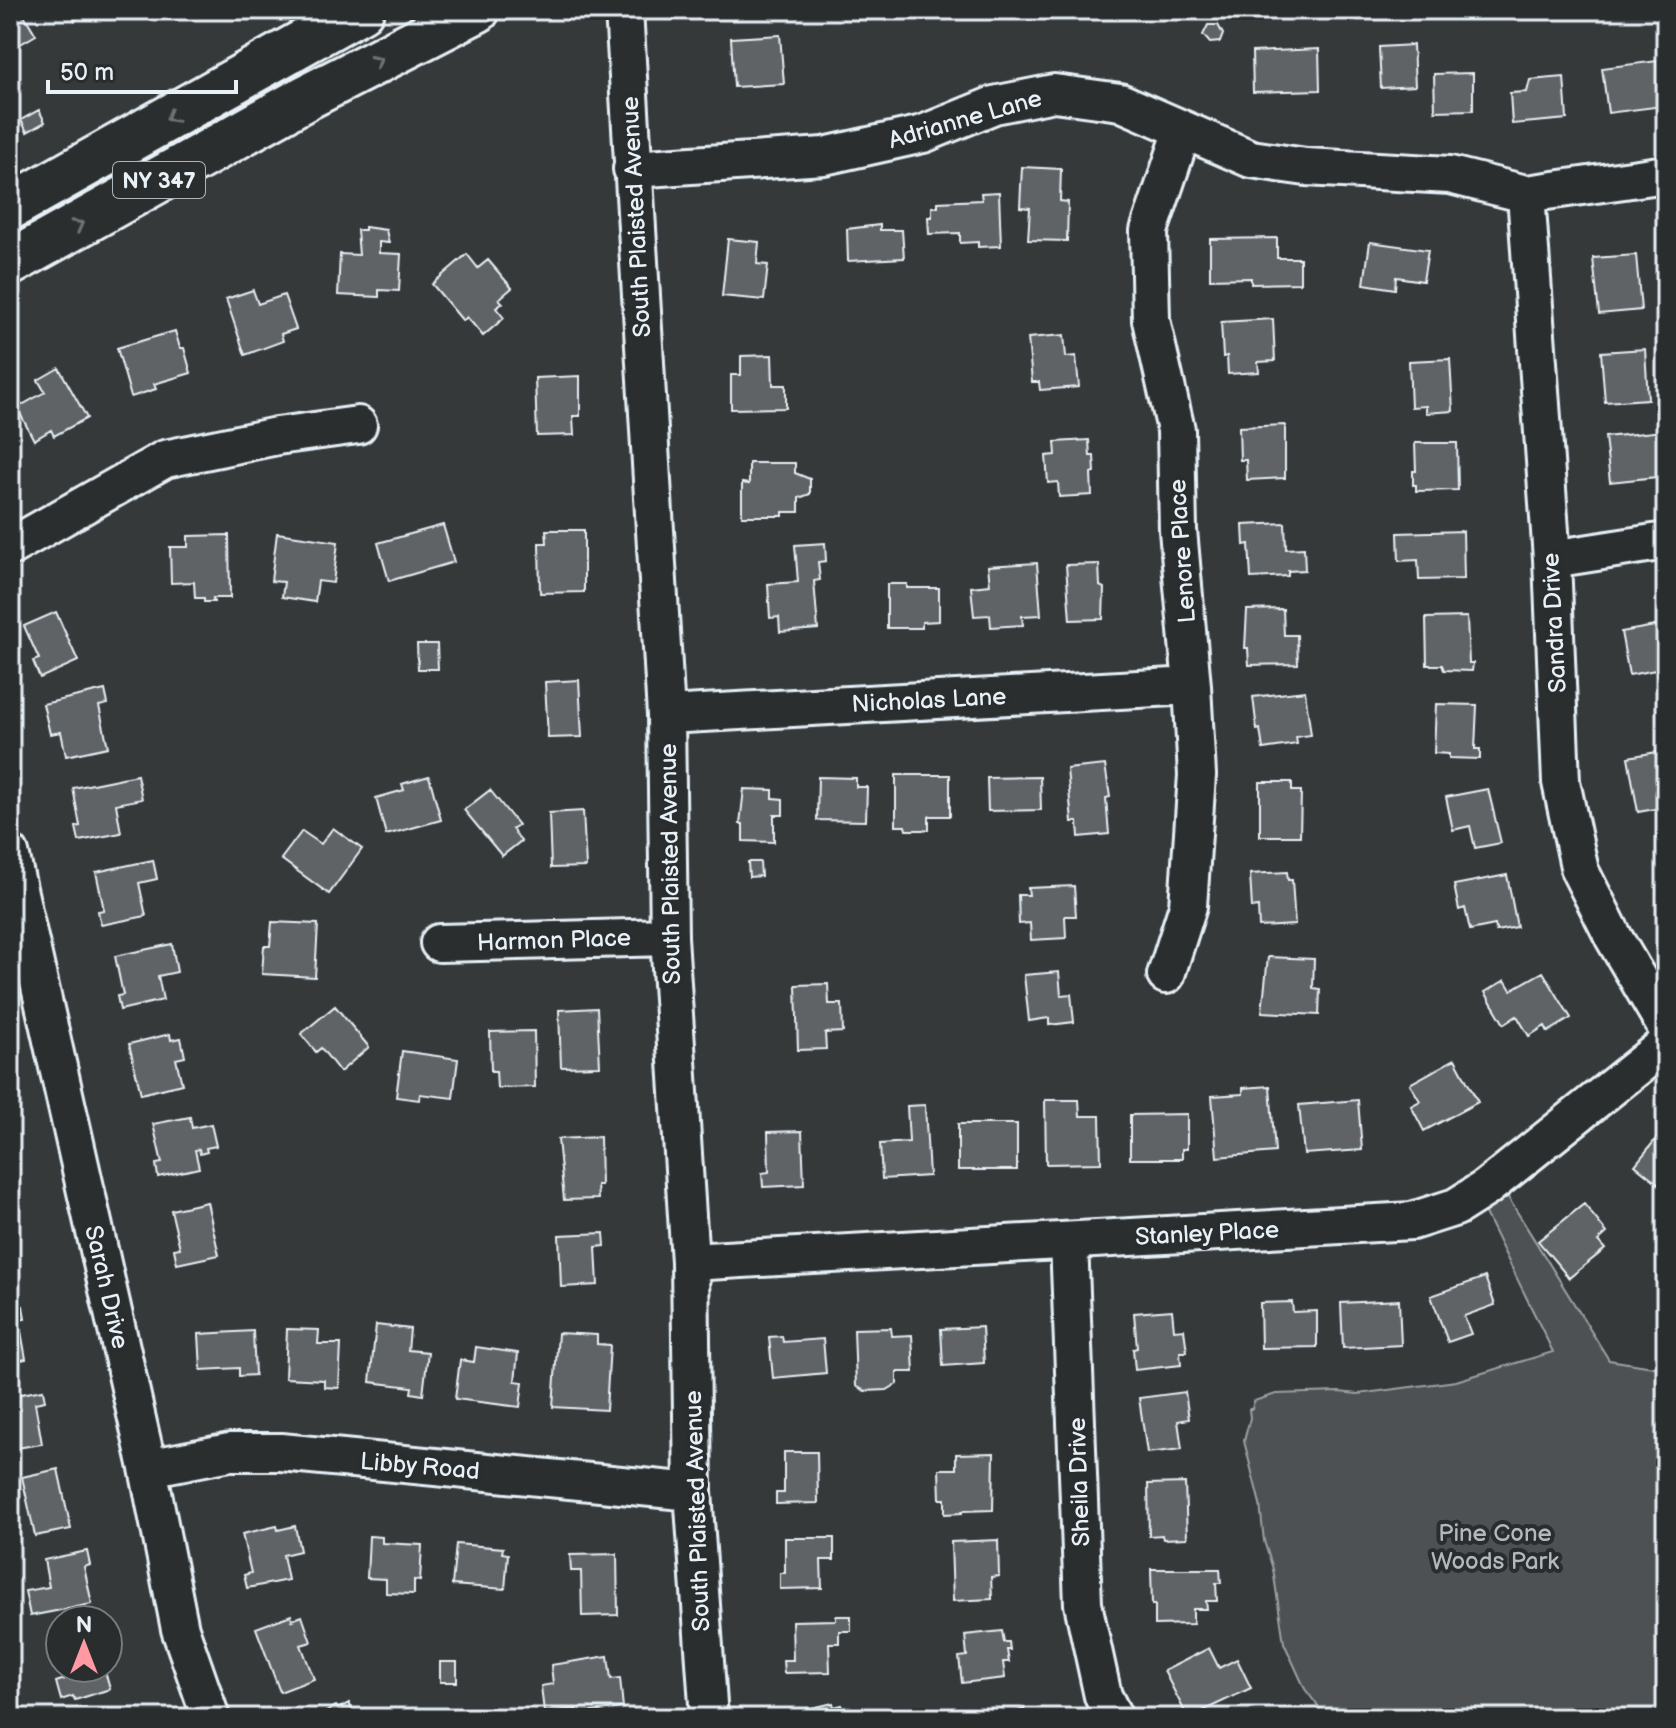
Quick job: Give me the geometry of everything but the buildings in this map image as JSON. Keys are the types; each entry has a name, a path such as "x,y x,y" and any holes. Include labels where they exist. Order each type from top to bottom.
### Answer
{"highway":[{"name":"NY 347","path":"10,207 361,10"},
{"name":"NY 347","path":"10,263 307,97 477,10"}],"street":[{"name":"South Plaisted Avenue","path":"624,10 666,715 669,937 690,1262 693,1492 709,1718"},
{"name":"Adrianne Lane","path":"632,169 824,156 923,134 994,105 1054,93 1120,102 1251,159 1306,167 1450,175 1526,194 1666,174"},
{"name":"Lenore Place","path":"1166,975 1188,906 1197,775 1178,530 1176,430 1151,320 1149,231 1183,130"},
{"name":"Sandra Drive","path":"1526,194 1552,559 1561,782 1580,871 1614,938 1666,1027"},
{"path":"10,547 165,459 277,436 358,425"},
{"path":"1552,559 1666,541"},
{"name":"Nicholas Lane","path":"666,715 1192,686"},
{"name":"Sarah Drive","path":"10,853 148,1468 180,1629 211,1718"},
{"name":"Harmon Place","path":"439,943 669,937"},
{"name":"Stanley Place","path":"690,1262 1412,1221 1456,1207 1486,1188 1666,1044"},
{"name":"Sheila Drive","path":"1069,1241 1083,1604 1103,1696 1114,1718"},
{"name":"Libby Road","path":"148,1468 230,1452 281,1452 693,1492"}],"green space":[{"path":"665,10 778,10 665,18"},
{"name":"Pine Cone Woods Park","path":"1506,1194 1609,1360 1666,1369 1666,1718 1327,1718 1305,1689 1284,1643 1273,1569 1264,1541 1260,1504 1244,1441 1249,1409 1252,1409 1254,1401 1276,1394 1358,1394 1456,1381 1553,1352 1483,1209"}]}
